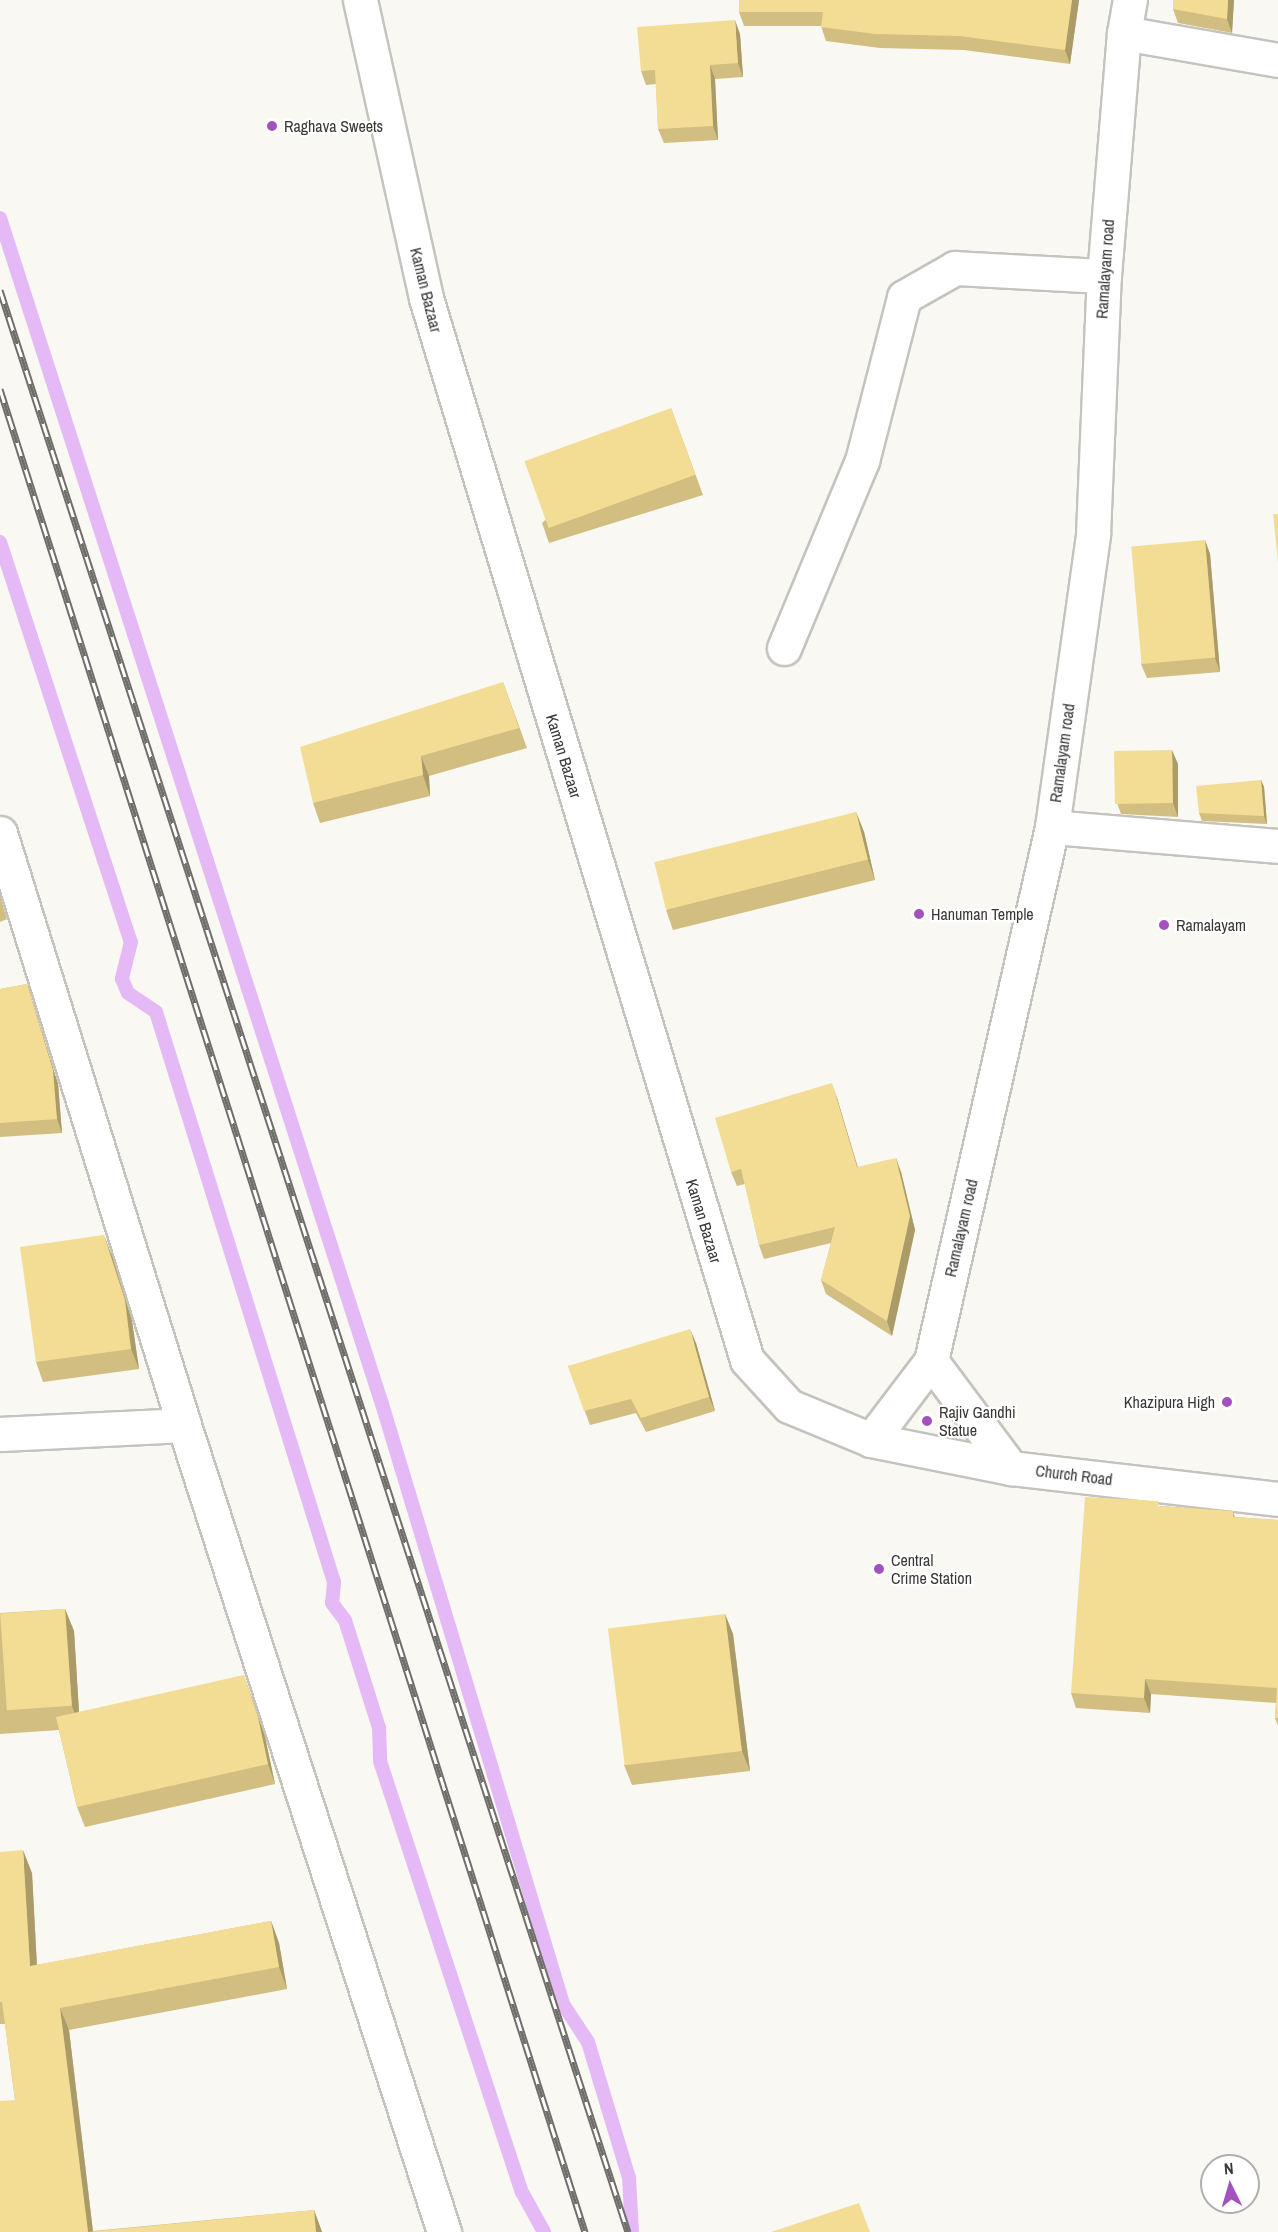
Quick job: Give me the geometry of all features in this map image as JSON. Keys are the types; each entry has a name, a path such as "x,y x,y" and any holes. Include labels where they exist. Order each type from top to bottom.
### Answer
{"street":[{"name":"Kaman Bazaar","path":"360,0 426,298 747,1360 789,1406 871,1440"},
{"name":"Ramalayam road","path":"931,1361 1052,827 1093,534 1104,276 1124,33 1130,0"},
{"path":"1124,33 1278,60"},
{"path":"784,648 862,460 904,297 955,268 1104,276"},
{"path":"1052,827 1278,846"},
{"path":"0,833 184,1425 444,2232"},
{"path":"871,1440 931,1361 1011,1468"},
{"path":"0,1434 184,1425"},
{"name":"Church Road","path":"871,1440 1011,1468 1278,1499"}],"building":[{"path":"739,0 1072,0 1065,50 959,36 875,34 821,27 823,12 739,12"},
{"path":"1173,0 1228,0 1227,19 1173,9"},
{"path":"735,20 738,63 710,65 713,126 658,129 655,70 641,71 637,27"},
{"path":"671,408 695,475 549,528 524,461"},
{"path":"1273,514 1278,514 1278,563"},
{"path":"1205,540 1215,658 1142,664 1131,546"},
{"path":"503,682 519,728 421,756 423,775 313,803 300,747"},
{"path":"1172,750 1173,803 1115,804 1114,751"},
{"path":"1261,780 1264,816 1199,813 1196,786"},
{"path":"856,812 868,860 666,910 654,862"},
{"path":"27,984 53,1070 57,1119 0,1123 0,989"},
{"path":"832,1083 857,1167 896,1158 910,1216 887,1321 821,1280 835,1227 759,1245 741,1169 731,1172 715,1118"},
{"path":"104,1235 125,1300 131,1349 36,1362 20,1247"},
{"path":"690,1329 709,1397 641,1418 631,1399 584,1411 568,1366"},
{"path":"1085,1497 1158,1501 1158,1506 1233,1511 1233,1517 1278,1520 1278,1718 1275,1718 1277,1688 1145,1679 1144,1698 1071,1693"},
{"path":"65,1609 72,1706 7,1710 0,1614"},
{"path":"725,1614 742,1751 625,1765 608,1628"},
{"path":"244,1675 258,1717 268,1764 77,1807 56,1717"},
{"path":"23,1850 30,1966 271,1921 279,1967 60,2008 88,2232 0,2232 0,2101 15,2100 2,2002 0,2002 0,1852"},
{"path":"859,2203 870,2232 771,2232"},
{"path":"314,2210 316,2232 88,2232"}],"waterway":[{"path":"0,218 382,1404 563,2004 588,2042 629,2178 632,2232"},
{"path":"0,542 131,942 122,979 128,993 156,1012 334,1582 332,1603 345,1620 379,1728 380,1761 522,2192 544,2232"}],"railway":[{"path":"0,290 628,2232"},
{"path":"0,389 585,2232"}],"place":[{"name":"Raghava Sweets","path":"272,126"},
{"name":"Hanuman Temple","path":"919,914"},
{"name":"Ramalayam","path":"1164,925"},
{"name":"Khazipura High","path":"1227,1402"},
{"name":"Rajiv Gandhi Statue","path":"927,1421"},
{"name":"Central Crime Station","path":"879,1569"}]}
